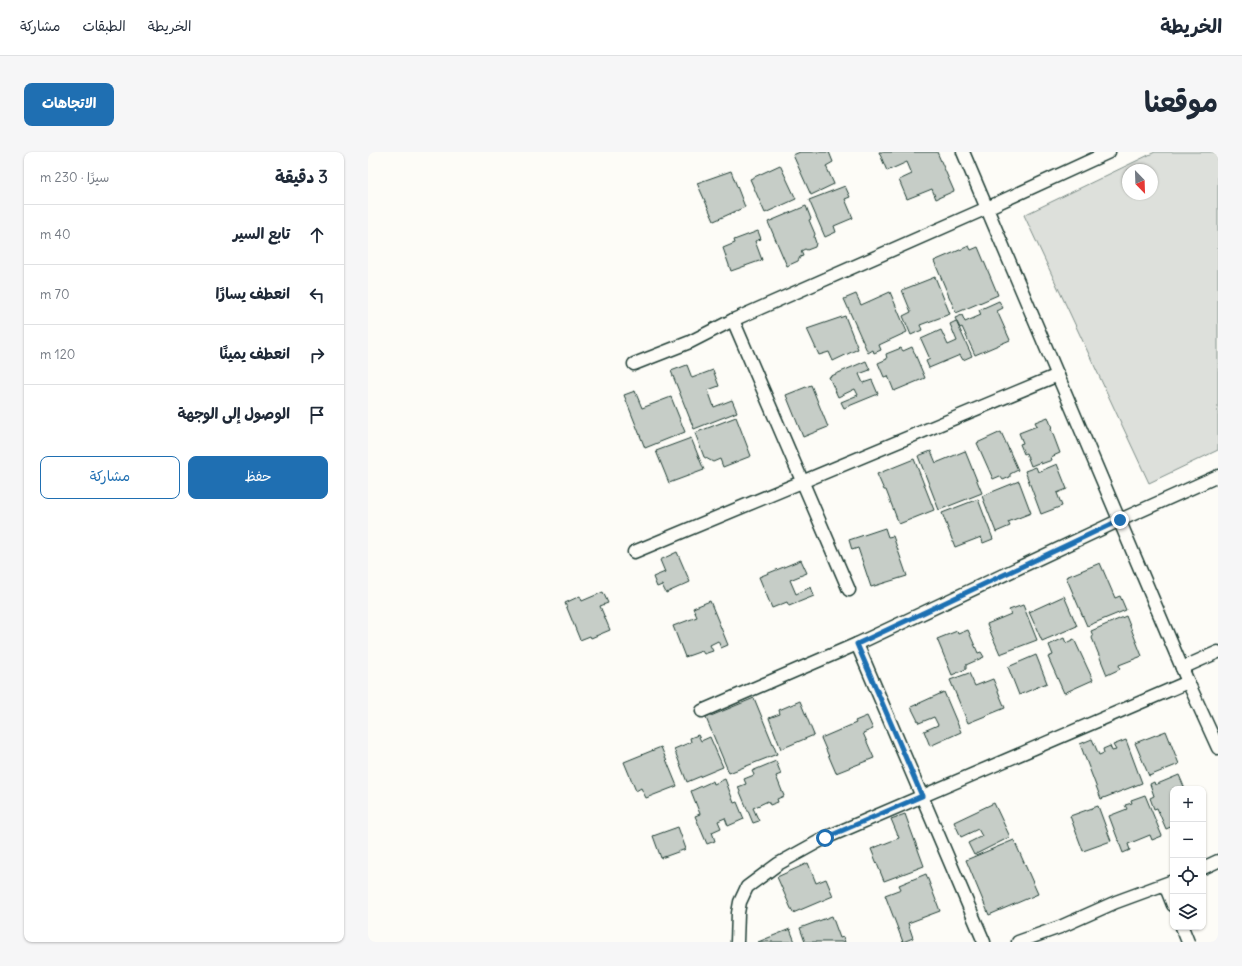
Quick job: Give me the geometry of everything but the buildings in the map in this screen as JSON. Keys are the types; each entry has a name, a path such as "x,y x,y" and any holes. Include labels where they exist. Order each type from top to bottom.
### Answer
{"street":[{"path":"963,152 1182,668 1218,748"},
{"path":"634,364 690,342 733,320 987,208 1109,152"},
{"path":"733,320 849,590"},
{"path":"634,552 1058,375"},
{"path":"702,711 857,644 1120,520 1218,476"},
{"path":"857,644 984,942"},
{"path":"1182,668 1218,652"},
{"path":"737,942 740,902 747,887 778,864 825,838 1188,682"},
{"path":"1206,867 1218,861"},
{"path":"1018,942 1060,927 1116,902 1169,883 1171,894"},
{"path":"1183,930 1188,942"}],"shaded area":[{"path":"1155,152 1218,152 1218,450 1149,483 1024,215 1122,168 1122,200 1158,200 1158,164 1130,164"}],"route":[{"path":"825,838 922,796 857,644 1120,520"}]}
